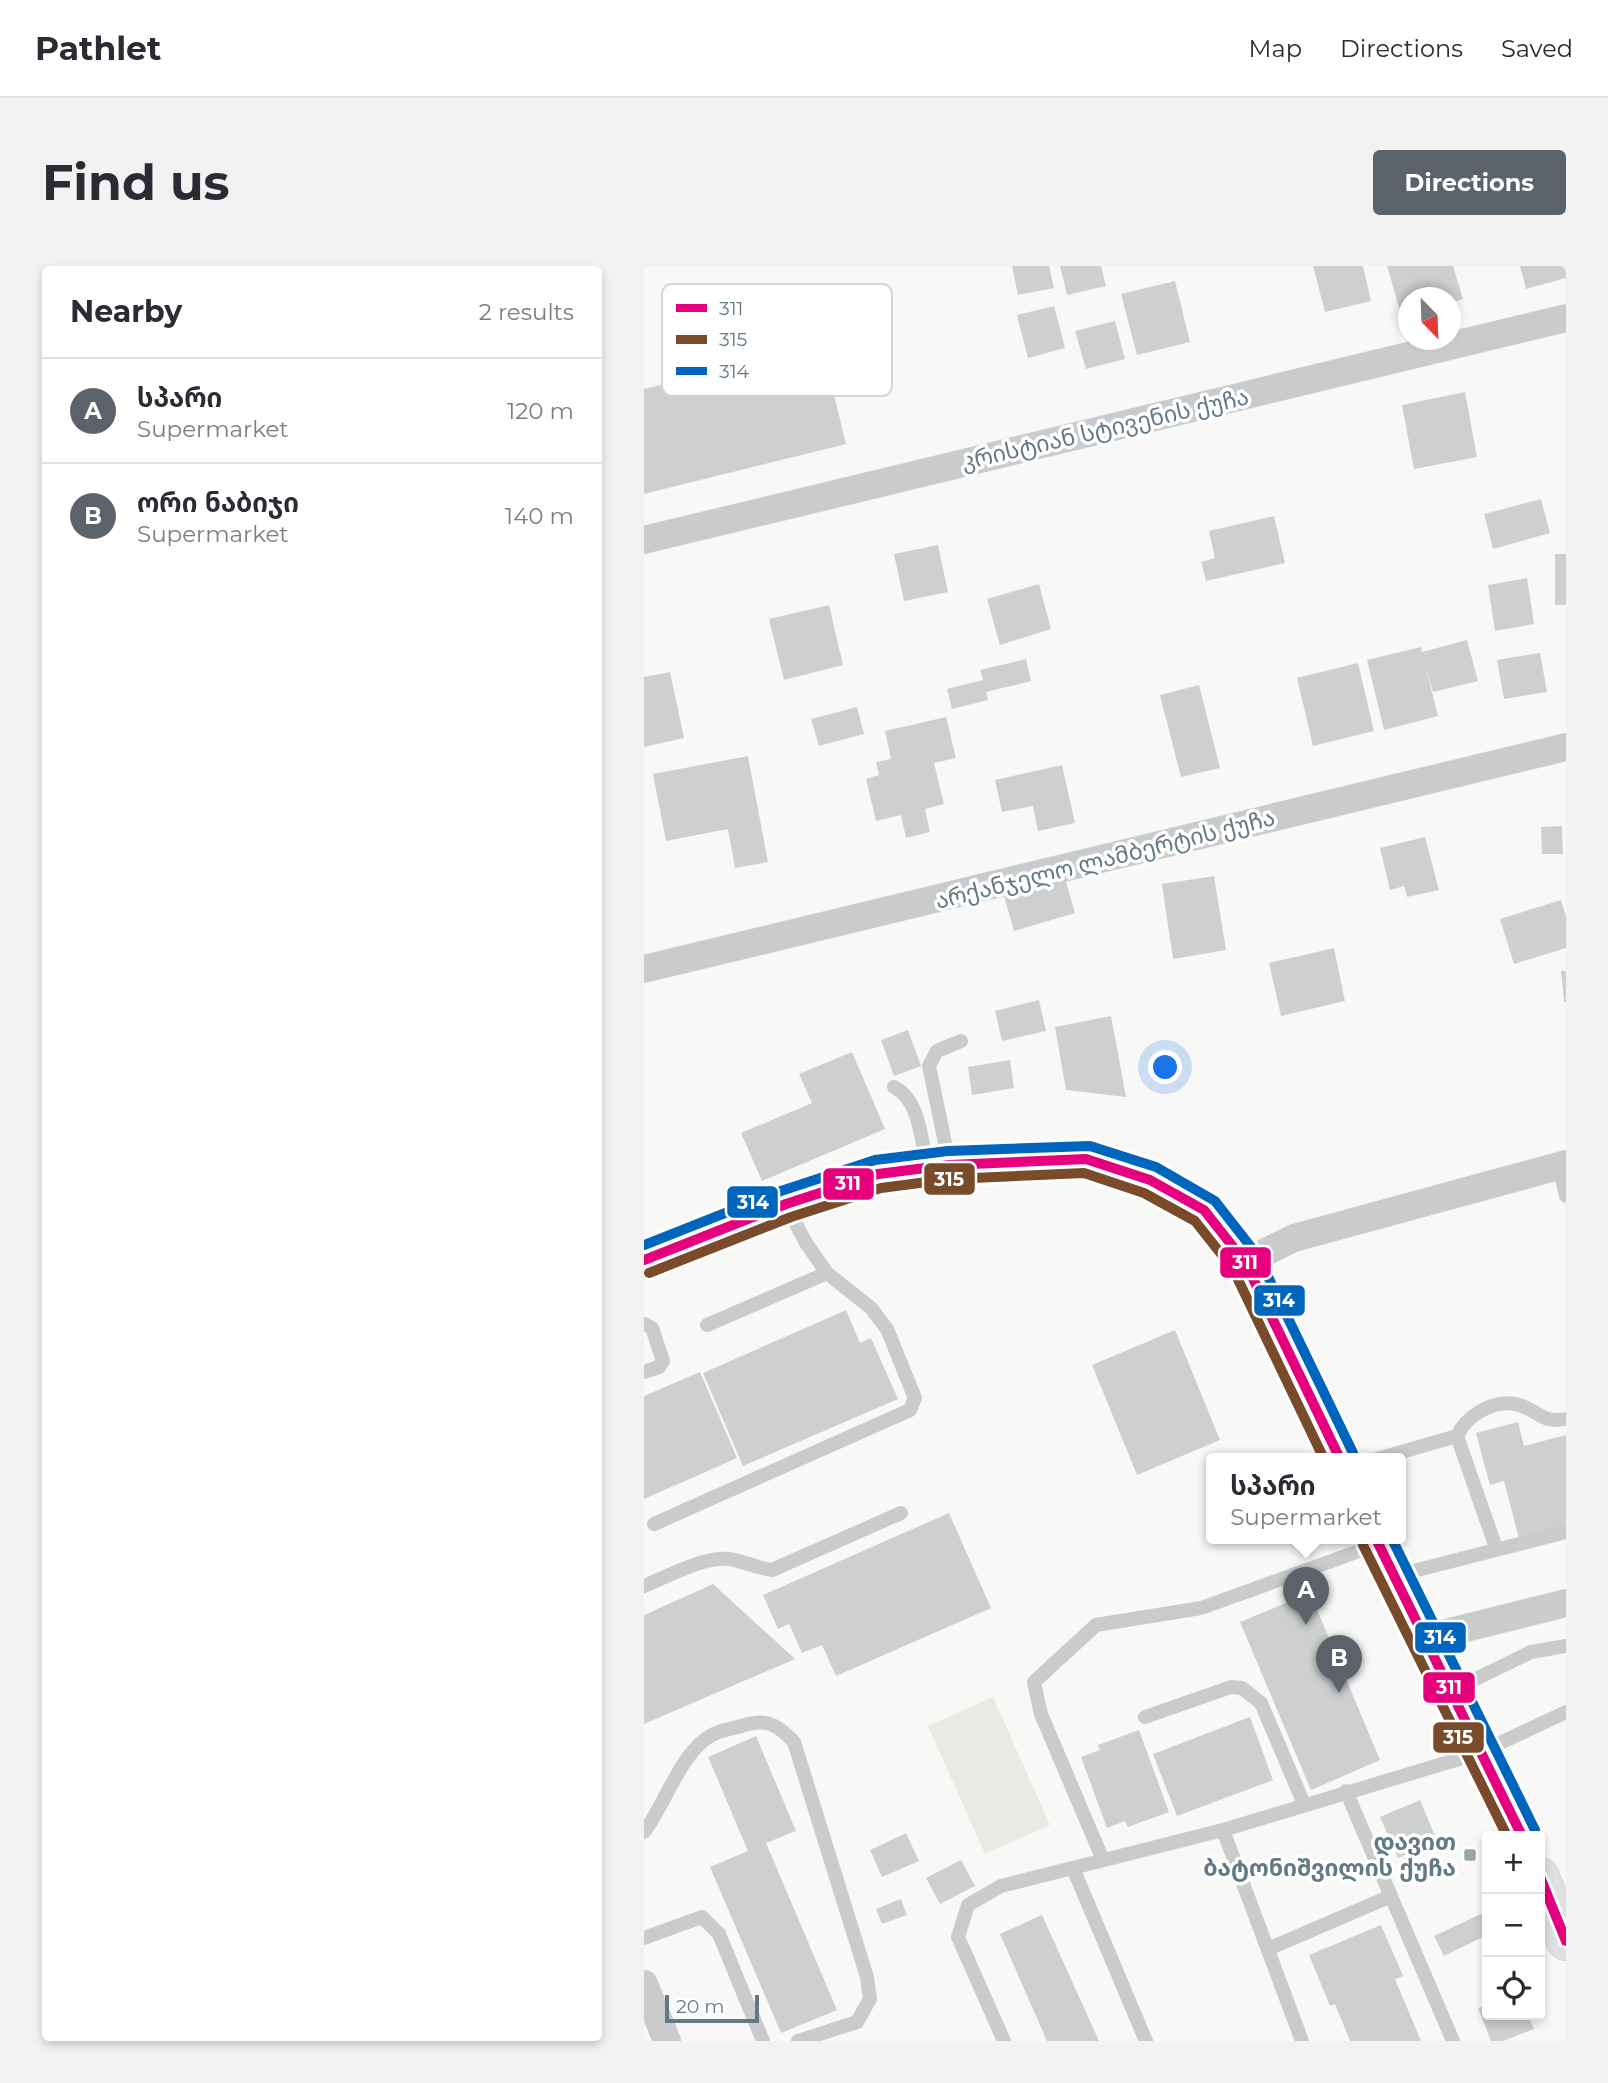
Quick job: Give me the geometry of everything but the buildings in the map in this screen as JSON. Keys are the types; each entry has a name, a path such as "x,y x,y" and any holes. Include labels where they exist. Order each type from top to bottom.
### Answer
{"street":[{"name":"კრისტიან სტივენის ქუჩა","path":"644,540 1566,318"},
{"name":"არქანჯელო ლამბერტის ქუჩა","path":"644,969 1566,747"},
{"path":"645,1256 786,1204 878,1174 938,1167 1086,1159 1137,1175 1204,1210 1245,1262 1337,1453"},
{"path":"1245,1262 1294,1238 1562,1165"},
{"path":"1382,1553 1422,1639 1519,1831"},
{"path":"1422,1639 1566,1603"},
{"path":"1545,1872 1566,1903"},
{"path":"1545,1889 1566,1941"},
{"path":"644,1984 667,2041"}],"lane":[{"path":"938,1167 929,1066 937,1051 961,1041"},
{"path":"894,1087 902,1091 914,1109 938,1167"},
{"path":"1562,1165 1566,1196"},
{"path":"654,1524 911,1410 915,1398 887,1329 871,1308 827,1273 806,1243 786,1204"},
{"path":"707,1325 827,1273"},
{"path":"644,1324 648,1323 652,1328 663,1361 659,1367 644,1372"},
{"path":"1496,1548 1457,1436 1464,1422 1473,1413 1506,1404 1515,1404 1545,1420 1566,1419"},
{"path":"1398,1453 1457,1436"},
{"path":"644,1586 716,1559 732,1560 750,1567 772,1570 901,1513"},
{"path":"1103,1860 1041,1714 1034,1682 1096,1625 1201,1608 1382,1553 1496,1548 1566,1532"},
{"path":"1450,1691 1531,1653 1566,1646"},
{"path":"1145,1717 1231,1687 1242,1688 1255,1695 1272,1726 1304,1804"},
{"path":"1004,2041 958,1937 968,1905 1000,1886 1223,1830 1479,1753 1566,1712"},
{"path":"644,1832 655,1818 678,1771 710,1736 756,1721 778,1725 794,1742 867,1977 870,1999 856,2022 798,2041"},
{"path":"1346,1791 1453,2041"},
{"path":"1223,1830 1302,2041"},
{"path":"1073,1868 1146,2041"},
{"path":"1268,1949 1391,1896"},
{"path":"644,1938 691,1919 702,1917 709,1923 719,1934 763,2041"}],"shaded area":[{"path":"993,1697 1050,1825 985,1854 928,1726"}],"transit line":[{"name":"314","path":"644,1245 781,1191 875,1160 948,1151 1090,1146 1156,1167 1215,1201 1258,1256 1353,1453"},
{"name":"311","path":"644,1260 786,1204 878,1174 949,1165 1086,1159 1150,1180 1204,1210 1245,1262 1337,1453"},
{"name":"315","path":"649,1273 791,1217 881,1188 950,1179 1084,1173 1144,1193 1195,1221 1233,1269 1321,1453"},
{"name":"311","path":"1378,1544 1520,1831"},
{"name":"314","path":"1394,1544 1535,1830"},
{"name":"315","path":"1363,1545 1505,1831"},
{"name":"311","path":"1545,1889 1566,1941"}],"place":[{"name":"სპარი","path":"1306,1625"},
{"name":"ორი ნაბიჯი","path":"1339,1693"},
{"name":"დავით ბატონიშვილის ქუჩა","path":"1470,1855"}]}
